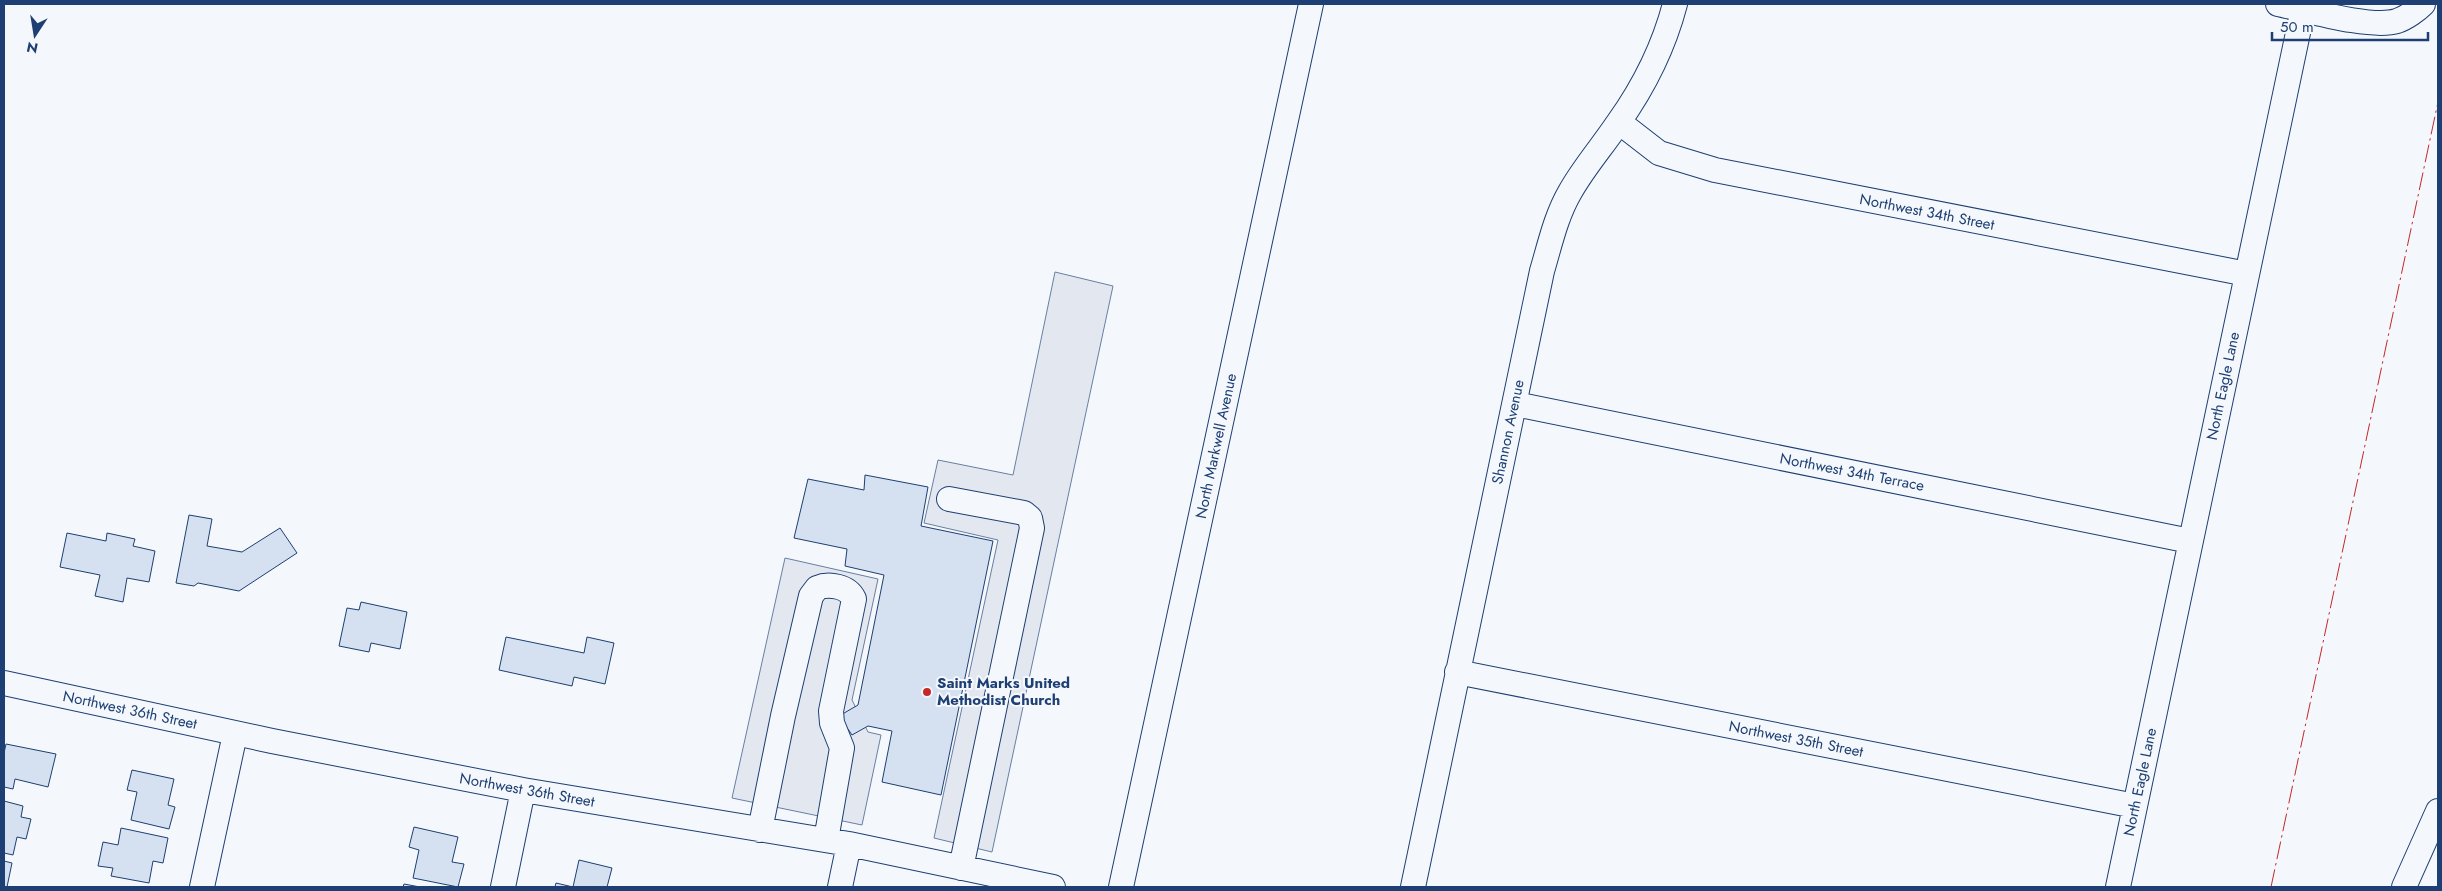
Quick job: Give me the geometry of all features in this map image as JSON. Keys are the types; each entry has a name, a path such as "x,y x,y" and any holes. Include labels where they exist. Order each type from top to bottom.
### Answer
{"street":[{"name":"North Markwell Avenue","path":"1121,887 1311,4"},
{"name":"Shannon Avenue","path":"1413,887 1542,271 1556,225 1569,194 1586,165 1619,122 1662,46 1675,4"},
{"path":"2278,4 2372,22 2397,21 2418,10 2423,4"},
{"name":"North Eagle Lane","path":"2118,887 2303,9"},
{"name":"Northwest 34th Street","path":"1619,122 1659,153 1715,170 2246,274"},
{"name":"Northwest 34th Terrace","path":"1515,404 2190,540"},
{"path":"949,499 1024,513 1030,518 1032,528 961,868"},
{"path":"760,830 783,716 811,596 817,588 833,586 848,592 854,599 830,712 832,723 842,748 826,840"},
{"name":"Northwest 35th Street","path":"1457,672 2135,806"},
{"name":"Northwest 36th Street","path":"4,683 235,734 523,790 849,844 1053,887"},
{"path":"202,887 235,734"},
{"path":"503,887 523,790"},
{"path":"2404,887 2438,811"},
{"path":"840,887 849,844"}],"shaded area":[{"path":"1055,272 1113,286 992,852 934,838 998,540 924,523 938,460 1013,475"},
{"path":"785,558 878,579 852,700 868,732 881,735 862,825 732,798"}],"building":[{"path":"865,475 928,487 921,526 993,541 941,795 882,782 892,731 868,726 852,735 839,716 858,705 884,575 845,566 847,549 794,538 808,479 864,490"},
{"path":"189,515 212,519 207,546 242,552 280,528 297,553 239,591 198,583 194,586 176,583"},
{"path":"67,533 106,541 107,533 135,539 133,546 155,551 149,582 127,578 123,602 95,596 100,575 60,567"},
{"path":"361,602 407,612 400,649 371,643 369,652 339,646 347,608 359,610"},
{"path":"506,637 584,653 587,637 614,643 605,684 574,677 572,686 499,670"},
{"path":"6,744 56,754 48,787 15,779 13,789 4,787 4,753"},
{"path":"132,770 174,779 168,805 175,807 169,829 131,820 137,792 127,790"},
{"path":"4,801 23,806 21,817 31,819 26,839 17,837 13,855 4,853"},
{"path":"414,827 458,837 452,862 464,864 458,887 413,878 419,850 409,847"},
{"path":"121,828 168,838 163,863 153,861 149,883 111,876 113,868 98,866 103,842 118,845"},
{"path":"579,860 612,868 607,887 573,887"},
{"path":"4,861 12,863 7,887 4,887"},
{"path":"556,883 573,887 555,887"},
{"path":"404,884 420,887 403,887"}],"power":[{"path":"2271,887 2438,102"}],"place":[{"name":"Saint Marks United Methodist Church","path":"927,692"}]}
